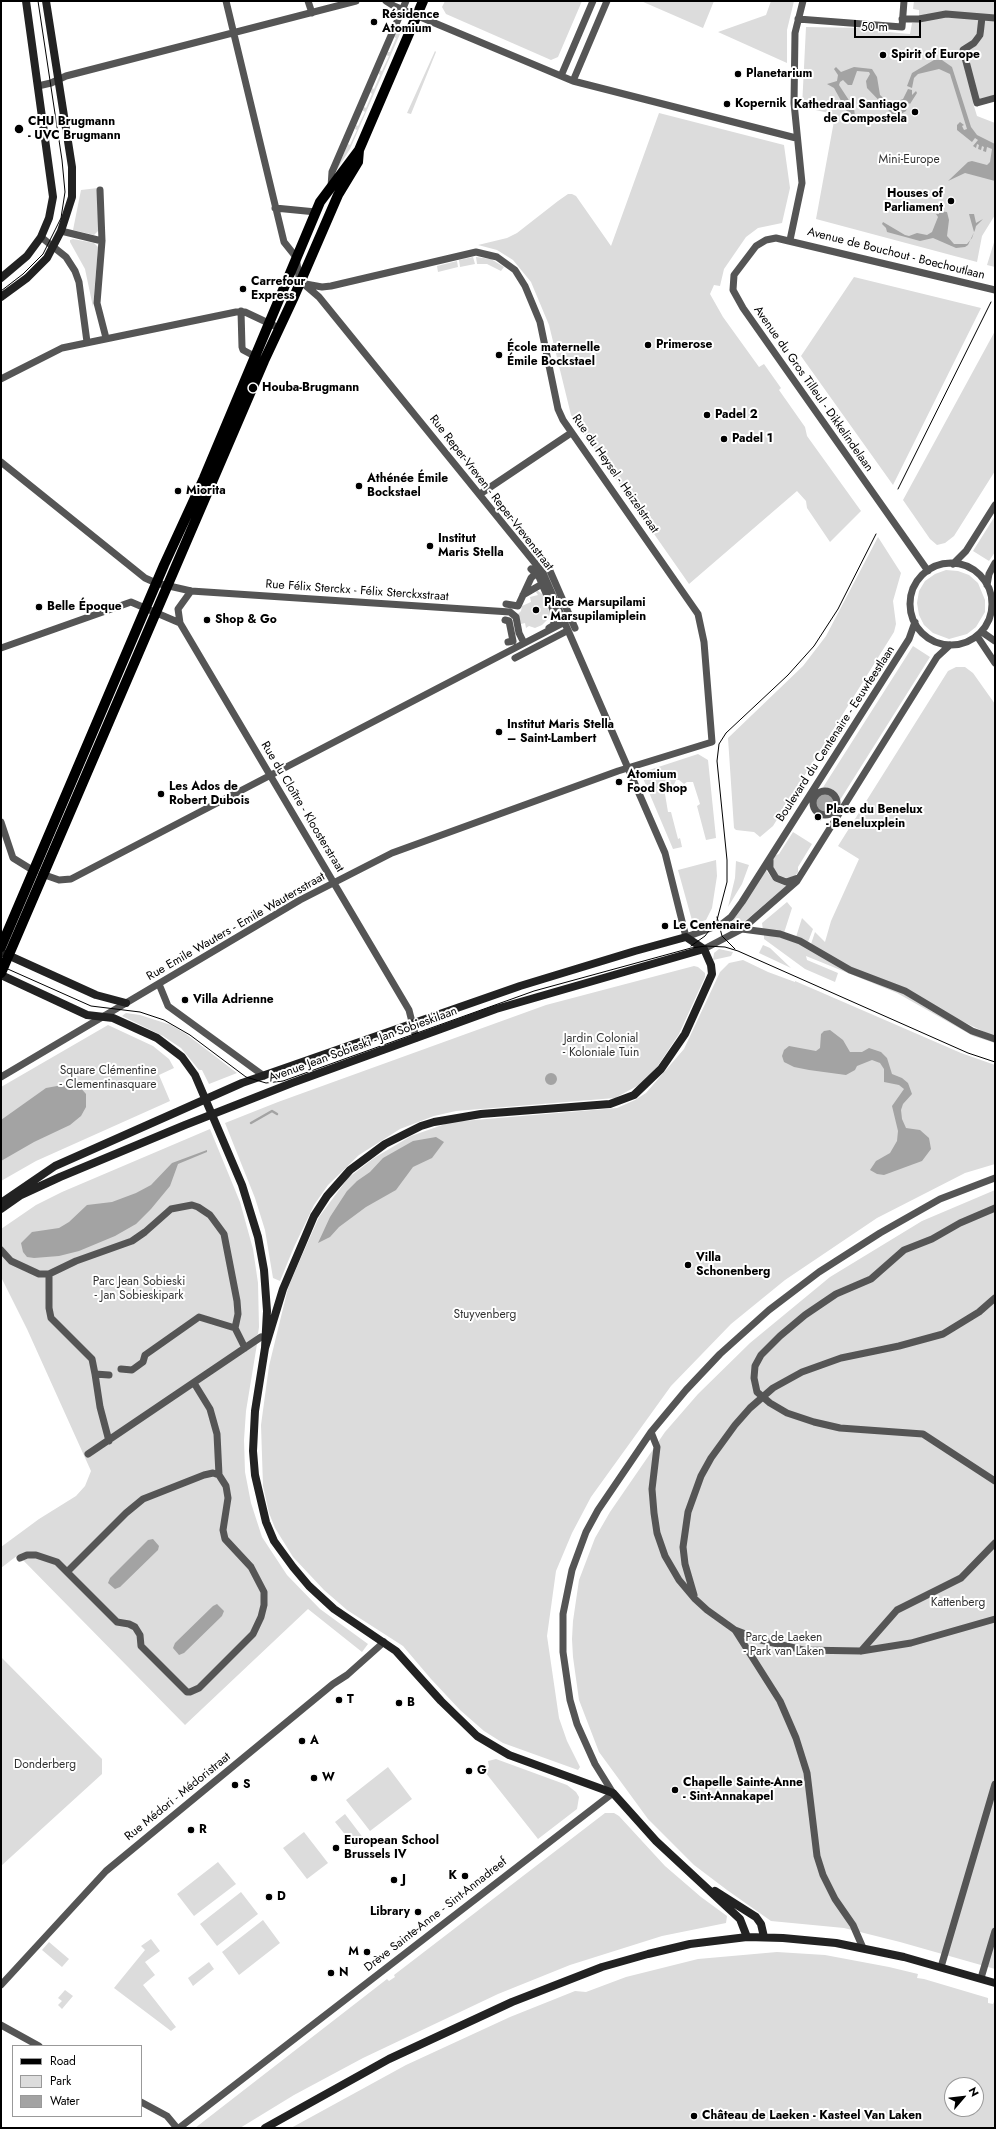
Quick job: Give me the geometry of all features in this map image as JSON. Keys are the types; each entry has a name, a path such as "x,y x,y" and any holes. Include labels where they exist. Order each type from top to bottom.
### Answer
{"main road":[{"path":"1,947 38,872 167,587 260,359 269,323 322,198 358,150 423,1"},
{"path":"1,974 4,954 156,583 260,359 279,328 338,195 358,162 358,150"}],"street":[{"path":"1,278 27,256 41,237 51,210 53,190 26,1"},
{"path":"1,297 33,273 54,247 68,216 73,186 72,167 46,1"},
{"path":"226,1 275,208 284,242 296,258 300,283"},
{"path":"308,1 312,13"},
{"path":"38,86 59,80 66,76 356,1"},
{"path":"386,1 572,81 796,138"},
{"path":"331,187 332,172 406,1"},
{"path":"561,76 593,1"},
{"path":"572,81 607,1"},
{"name":"Avenue de Bouchout - Boechoutlaan","path":"803,1 798,20 794,59 796,138 802,183 790,240 995,290"},
{"path":"798,20 902,27 904,1"},
{"path":"902,19 919,20 946,14 995,18"},
{"path":"982,17 980,35 974,42 963,50 977,104 995,98"},
{"path":"100,190 102,241 97,303 106,338"},
{"path":"275,208 316,212"},
{"path":"61,231 102,241"},
{"path":"41,237 70,262 78,276 87,342"},
{"name":"Avenue du Gros Tilleul - Dikkelindelaan","path":"790,240 771,238 756,246 734,275 733,285 735,295 928,571"},
{"name":"Rue du Heysel - Heizelstraat","path":"300,283 322,287 471,253 487,253 501,259 520,277 536,312 544,338 559,412 571,433 696,610 701,624 704,642 712,742"},
{"name":"Rue Reper-Vreven - Reper-Vrevenstraat","path":"300,283 311,289 319,297 543,573 667,858 686,937"},
{"path":"319,297 318,290 322,287"},
{"path":"241,311 241,344 243,350 260,359"},
{"path":"1,379 57,349 241,311 279,328"},
{"path":"480,494 571,433"},
{"name":"Rue Félix Sterckx - Félix Sterckxstraat","path":"1,462 145,578 167,587 191,591 510,612 516,617 519,632 524,644"},
{"path":"953,564 966,551 995,505"},
{"path":"987,585 989,574 995,563"},
{"path":"953,564 973,570 987,585 992,599 993,618 979,634 964,643 950,645 929,638 915,622 911,608 912,594 918,581 928,571 940,565 953,564"},
{"path":"517,645 554,625 553,610 542,584 539,567"},
{"path":"517,645 508,613 518,606 523,594 539,567"},
{"path":"539,567 567,630 563,641"},
{"path":"523,594 542,584"},
{"path":"180,623 178,609 191,591"},
{"path":"1,648 129,602 146,607 180,623"},
{"path":"1,822 13,858 38,872 59,880 71,879 565,622"},
{"name":"Boulevard du Centenaire - Eeuwfeestlaan","path":"720,925 729,919 738,908 910,639 915,622"},
{"name":"Rue du Cloître - Kloosterstraat","path":"180,623 409,1010 416,1038"},
{"path":"517,645 567,630"},
{"path":"979,634 995,640"},
{"path":"979,634 995,663"},
{"path":"742,928 785,892 801,876 935,660 950,645"},
{"name":"Rue Emile Wauters - Emile Wautersstraat","path":"1,1077 300,900 397,851 628,768 712,742"},
{"path":"821,792 832,793 838,802 837,810 826,816 819,814 814,808 814,796 821,792"},
{"path":"770,856 770,868 776,878 786,882 801,876"},
{"path":"720,925 726,938"},
{"name":"Avenue Jean Sobieski - Jan Sobieskilaan","path":"1,1203 50,1170 242,1083 520,986 686,937 720,925"},
{"path":"742,928 780,934 800,941 850,970 905,991 972,1031 995,1039"},
{"name":"Avenue Jean Sobieski - Jan Sobieskilaan","path":"1,1209 33,1189 185,1125 292,1083 526,1000 704,949 742,928"},
{"path":"613,1793 520,1759 487,1743 458,1720 399,1653 343,1616 310,1586 281,1551 266,1522 257,1490 253,1451 256,1400 265,1348 283,1289 314,1216 327,1196 350,1170 389,1142 421,1126 434,1122 481,1114 610,1104 634,1095 661,1069 685,1034 712,974 711,965 704,949 686,937"},
{"path":"4,954 96,995 126,1003"},
{"path":"1,974 87,1015 105,1016 157,1038 175,1050 187,1062 201,1088 245,1192 258,1236 266,1293 265,1348"},
{"path":"158,984 168,1006 264,1076"},
{"path":"1,1196 23,1182 50,1170"},
{"path":"747,1937 740,1919 656,1841 613,1793 585,1745 570,1700 563,1652 564,1614 572,1570 586,1532 613,1486 652,1432 686,1390 720,1354 769,1310 850,1251 940,1200 995,1178"},
{"path":"1,1250 11,1261 39,1274 49,1274 76,1261 132,1241 145,1232 171,1209 192,1205 210,1214 224,1234 237,1301 238,1314 235,1328 245,1348"},
{"path":"995,1208 960,1223 932,1239 904,1250 871,1279 836,1294 792,1325 774,1342 757,1362 755,1384 756,1392 787,1413 814,1422 845,1428 923,1434 995,1481"},
{"path":"49,1274 49,1312 51,1318 92,1359 100,1407 109,1441"},
{"path":"695,1599 685,1564 683,1547 688,1512 701,1476 711,1458 735,1425 762,1396 784,1381 819,1365 928,1339 943,1334 979,1312 995,1298"},
{"path":"121,1369 132,1370 143,1362 145,1355 199,1317 235,1328"},
{"path":"88,1454 261,1337"},
{"path":"95,1374 109,1375"},
{"path":"20,1558 27,1555 41,1556 57,1562 68,1571 118,1622 135,1627 140,1635 141,1646 184,1690 190,1692 194,1691 249,1638 258,1624 264,1605 264,1592 255,1574 225,1539 223,1530 228,1498 226,1486 219,1475 217,1434 210,1409 194,1383"},
{"path":"652,1432 657,1447 652,1490 657,1533 672,1568 695,1599 707,1610 735,1630 761,1640 803,1650 861,1651 911,1643 995,1619"},
{"path":"68,1571 126,1513 143,1500 204,1475 219,1475"},
{"path":"861,1651 897,1610 962,1578 995,1544"},
{"path":"735,1630 770,1684 789,1720 808,1780 822,1875 835,1899 853,1925 863,1948"},
{"name":"Rue Médori - Médoristraat","path":"1,1985 106,1871 333,1684 347,1675 384,1642"},
{"path":"941,1966 995,1784"},
{"name":"Drève Sainte-Anne - Sint-Annadreef","path":"178,2128 613,1793"},
{"path":"701,1882 756,1917 761,1924 764,1937"},
{"path":"981,1978 995,1931"},
{"path":"264,2128 389,2059 460,2025 539,1991 602,1967 690,1944 747,1937 809,1940 863,1948 941,1966 995,1983"},
{"path":"1,2025 37,2045"},
{"path":"142,2103 167,2116 178,2128"}],"green space":[{"path":"445,1 582,1 558,57 551,60 446,14 442,7"},
{"path":"641,1 714,1 703,28"},
{"path":"771,1 794,1 787,30 787,63 718,32 766,15"},
{"path":"914,1 995,1 995,15 919,17 919,10 913,9"},
{"name":"Mini-Europe","path":"946,16 980,19 979,34 970,43 959,49 960,55 974,47 984,36 984,19 995,20 995,95 973,103 977,116 995,123 995,215 982,236 977,262 816,219 834,116 829,113 802,107 806,27 865,28 865,30 910,34 912,23"},
{"path":"396,32 400,34 350,149 336,171 348,144 350,145 357,130 355,129 356,125 358,126 365,112 362,110 364,107 366,108 372,94 370,92 372,88 374,89 380,75 378,73 380,70 382,71 389,56 386,55 390,52 396,38 394,37"},
{"path":"435,51 436,52 411,114 407,113"},
{"name":"Primerose","path":"659,113 784,145 790,188 782,223 758,228 746,237 724,269 720,286 714,285 710,294 723,317 759,367 764,364 781,388 779,390 805,427 807,436 861,511 830,542 807,508 806,501 797,491 689,584 571,415 549,325 531,282 513,260 497,250 478,245 507,238 517,233 558,201 568,194 572,194 576,196 611,246"},
{"path":"98,188 99,230 94,235 73,230 81,190"},
{"path":"73,239 94,243 98,247 93,307 85,269 70,242 70,240"},
{"path":"995,239 995,267 987,265"},
{"path":"473,257 475,264 460,267 459,260"},
{"path":"476,257 491,259 504,267 501,271 487,264 477,264"},
{"path":"457,261 458,267 438,272 437,266"},
{"path":"854,277 981,308 893,485 801,356"},
{"path":"995,331 995,471 954,536 945,543 937,545 930,539 903,500"},
{"path":"995,516 995,552 989,561 973,551"},
{"path":"878,537 901,573 893,601 896,624 894,632 773,826 760,837 754,832 736,830 734,828 728,738 803,666 826,636"},
{"path":"946,570 958,571 969,575 978,583 985,600 985,612 976,627 967,634 949,639 933,633 924,625 919,615 917,603 919,591 925,581 935,574"},
{"path":"537,590 546,597 550,617 542,625 535,628 529,626 526,628 525,623 521,624 518,614 521,611 522,606 531,602 530,597 538,595 536,592"},
{"path":"913,646 930,657 840,800 835,791 832,789 822,789"},
{"path":"956,667 965,667 973,673 995,704 995,1037 853,969 811,944 815,932 825,942 831,921 859,859 838,846 948,671"},
{"path":"698,754 708,760 716,838 706,840 697,806 700,804 693,782 687,782 684,784 679,780 676,780 673,787 664,788 668,812 671,812 678,839 680,838 682,847 673,849 642,776 643,772"},
{"path":"793,832 812,844 798,867 798,872 795,876 786,878 778,875 774,870 773,861 774,856 779,854"},
{"path":"716,860 717,876 712,908 706,920 693,924 678,870"},
{"path":"736,861 749,865 742,884 728,907 735,878"},
{"path":"766,870 774,881 786,886 737,928 732,920"},
{"path":"787,902 792,908 784,933 763,930 762,923"},
{"path":"802,918 813,929 808,942 796,937"},
{"path":"764,934 792,940 899,991 995,1041 995,1043 973,1036 897,993 806,956 807,960 838,973 835,982 805,969 764,939"},
{"path":"763,945 770,948 791,968 759,953"},
{"path":"719,949 733,952 731,956 713,960 714,953"},
{"name":"Stuyvenberg","path":"743,960 768,972 795,981 961,1053 995,1065 995,1164 965,1173 877,1218 785,1280 731,1324 671,1386 591,1497 572,1533 556,1571 547,1636 559,1718 567,1741 580,1767 578,1770 503,1743 484,1731 460,1710 403,1646 347,1610 324,1590 293,1557 275,1528 269,1513 263,1486 261,1425 269,1366 288,1288 319,1217 348,1178 374,1158 411,1136 451,1122 617,1108 635,1100 646,1093 684,1049 720,972 729,963"},
{"name":"Jardin Colonial - Koloniale Tuin","path":"694,966 698,967 705,973 705,977 679,1034 657,1067 639,1085 615,1098 456,1111 434,1116 400,1129 359,1155 328,1185 314,1205 280,1281 273,1278 265,1230 255,1198 225,1123 278,1102 546,1005"},
{"path":"126,1013 140,1015 171,1025 186,1034 237,1073 209,1084 202,1070 199,1070 181,1048 163,1036 122,1016"},
{"name":"Square Clémentine - Clementinasquare","path":"108,1025 153,1046 169,1059 174,1068 159,1075 170,1101 36,1161 1,1181 1,1087"},
{"name":"Parc Jean Sobieski - Jan Sobieskipark","path":"210,1129 240,1202 253,1249 258,1283 259,1327 258,1334 253,1339 257,1344 246,1411 244,1440 245,1472 251,1503 262,1537 287,1575 320,1609 368,1644 362,1652 308,1609 185,1725 18,1555 1,1568 1,1547 39,1519 76,1496 85,1486 91,1471 27,1329 1,1277 1,1229 36,1205 62,1192"},
{"name":"Parc de Laeken - Park van Laken","path":"995,1190 995,1969 844,1928 771,1921 694,1865 648,1819 599,1752 579,1700 572,1639 579,1580 595,1538 610,1512 665,1432 698,1394 750,1343 830,1277 922,1221"},
{"name":"Donderberg","path":"1,1657 102,1759 102,1774 1,1866"},
{"path":"496,1759 567,1785 576,1792 579,1797 577,1809 538,1839 485,1772 489,1767 488,1761"},
{"path":"388,1767 412,1799 370,1831 346,1800"},
{"path":"605,1813 614,1813 619,1816 665,1866 701,1897 727,1916 726,1923 662,1936 570,1965 498,1994 363,2058 294,2095 240,2128 195,2128 387,1979 389,1981 395,1977 394,1975"},
{"path":"345,1814 364,1839 355,1847 335,1822"},
{"path":"304,1832 328,1863 307,1879 283,1848"},
{"path":"218,1862 236,1884 194,1916 177,1894"},
{"path":"241,1892 258,1914 217,1946 200,1924"},
{"path":"263,1920 280,1943 239,1975 222,1952"},
{"path":"151,1939 160,1951 145,1962 155,1975 143,1985 176,2027 171,2031 114,1988 145,1950 141,1946"},
{"path":"49,1942 69,1959 62,1967 42,1950"},
{"path":"777,1952 825,1955 889,1967 918,1974 917,1978 988,1998 988,2003 993,2004 995,2000 995,2128 291,2128 406,2065 510,2017 575,1991 586,1992 626,1977 698,1959"},
{"path":"209,1962 214,1969 193,1986 188,1978"},
{"path":"65,1990 73,1996 62,2009 58,2005 62,2001 58,1998"}],"water":[{"path":"934,60 942,60 952,67 971,127 977,135 995,144 995,181 965,173 948,181 968,162 972,161 987,165 990,162 992,149 987,147 986,152 983,151 984,147 982,146 981,150 978,149 979,145 977,144 976,148 973,146 978,140 975,138 972,142 957,130 957,125 960,122 964,125 962,126 964,130 967,129 950,74 939,69 918,74 914,78 912,88 907,86 912,73"},
{"path":"836,67 841,72 854,67 872,69 877,77 880,95 888,102 895,102 903,99 908,89 912,90 912,95 916,91 917,93 910,104 909,103 906,111 899,115 892,114 867,88 866,81 870,74 869,72 857,71 852,85 848,85 843,80 839,85 854,108 855,117 850,117 834,88 827,84 837,81 838,75 834,69"},
{"path":"939,211 947,212 949,220 947,236 954,244 967,244 970,240 968,245 965,247 956,248 933,238 920,241 887,232 886,228 882,224 883,222 909,236 917,233 927,235 932,232 938,217 936,214 939,214"},
{"path":"969,214 974,214 976,223 983,219 976,226 974,232"},
{"path":"825,793 832,796 835,803 832,810 825,813 818,810 815,803 818,796"},
{"path":"830,1030 843,1040 850,1052 862,1052 869,1048 881,1052 887,1058 892,1074 902,1078 908,1083 912,1094 903,1104 901,1110 902,1119 906,1128 920,1130 929,1138 931,1149 922,1161 884,1175 877,1174 870,1170 876,1161 890,1153 897,1141 898,1131 892,1106 904,1089 899,1085 884,1082 884,1069 880,1063 872,1060 857,1066 855,1070 846,1075 794,1067 784,1062 782,1056 784,1050 789,1046 816,1051 820,1048 821,1034 824,1031"},
{"path":"549,1073 553,1073 557,1079 553,1085 549,1085 545,1081 545,1077"},
{"path":"68,1084 79,1086 86,1094 86,1107 81,1116 70,1125 34,1142 1,1161 1,1120 46,1088"},
{"path":"436,1137 444,1142 432,1158 413,1167 396,1190 366,1207 339,1227 330,1237 318,1243 330,1217 347,1191 357,1181 370,1172 383,1158 413,1141"},
{"path":"207,1150 207,1152 178,1164 170,1186 151,1209 136,1224 115,1236 79,1251 59,1256 34,1258 27,1257 23,1252 21,1243 32,1232 59,1228 69,1222 87,1205 112,1202 136,1193 151,1185 172,1163"},
{"path":"153,1539 159,1546 158,1550 120,1587 115,1589 108,1583 110,1578 148,1540"},
{"path":"217,1604 224,1611 222,1616 184,1653 179,1655 173,1648 175,1643 213,1606"}],"waterway":[{"path":"251,1123 272,1111 277,1114"}],"tram line":[{"path":"1,291 23,274 43,254 61,218 65,192 62,160 38,1"},
{"path":"898,489 991,302"},
{"path":"691,946 705,936 717,920 727,882 727,860 717,761 719,744 726,733 788,675 814,646 838,609 876,534"},
{"path":"717,917 722,936 735,949"},
{"path":"1,966 91,1006 140,1012 164,1020 190,1035 246,1077 266,1083 283,1081 534,991 691,948 706,946 725,947 738,951 968,1053 995,1062"}],"place":[{"name":"Résidence Atomium","path":"374,22"},
{"name":"Spirit of Europe","path":"883,55"},
{"name":"Planetarium","path":"738,74"},
{"name":"Kopernik","path":"727,104"},
{"name":"Kathedraal Santiago de Compostela","path":"915,112"},
{"name":"CHU Brugmann - UVC Brugmann","path":"19,129"},
{"name":"Houses of Parliament","path":"951,201"},
{"name":"Carrefour Express","path":"243,289"},
{"name":"Primerose","path":"648,345"},
{"name":"École maternelle Émile Bockstael","path":"499,355"},
{"name":"Houba-Brugmann","path":"253,388"},
{"name":"Padel 2","path":"707,415"},
{"name":"Padel 1","path":"724,439"},
{"name":"Athénée Émile Bockstael","path":"359,486"},
{"name":"Miorita","path":"178,491"},
{"name":"Institut Maris Stella","path":"430,546"},
{"name":"Belle Époque","path":"39,607"},
{"name":"Place Marsupilami - Marsupilamiplein","path":"536,610"},
{"name":"Shop & Go","path":"207,620"},
{"name":"Institut Maris Stella – Saint-Lambert","path":"499,732"},
{"name":"Atomium Food Shop","path":"619,782"},
{"name":"Les Ados de Robert Dubois","path":"161,794"},
{"name":"Place du Benelux - Beneluxplein","path":"818,817"},
{"name":"Le Centenaire","path":"665,926"},
{"name":"Villa Adrienne","path":"185,1000"},
{"name":"Villa Schonenberg","path":"688,1265"},
{"name":"T","path":"339,1700"},
{"name":"B","path":"399,1703"},
{"name":"A","path":"302,1741"},
{"name":"G","path":"469,1771"},
{"name":"W","path":"314,1778"},
{"name":"S","path":"235,1785"},
{"name":"Chapelle Sainte-Anne - Sint-Annakapel","path":"675,1790"},
{"name":"R","path":"191,1830"},
{"name":"European School Brussels IV","path":"336,1848"},
{"name":"K","path":"465,1876"},
{"name":"J","path":"394,1880"},
{"name":"D","path":"269,1897"},
{"name":"Library","path":"418,1912"},
{"name":"M","path":"367,1952"},
{"name":"N","path":"331,1973"},
{"name":"Château de Laeken - Kasteel Van Laken","path":"694,2116"}],"park label":[{"name":"Kattenberg","path":"958,1603"}]}
